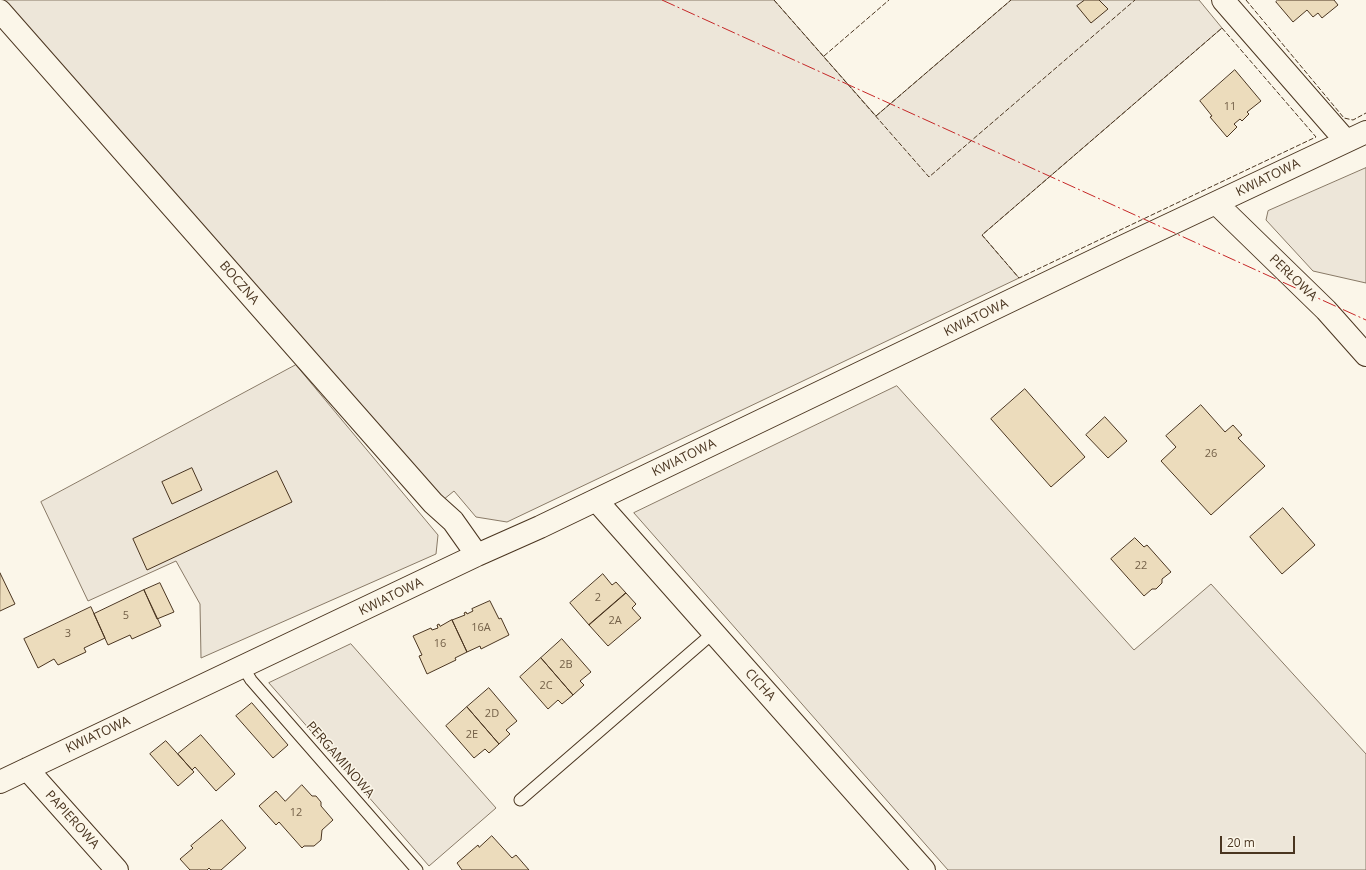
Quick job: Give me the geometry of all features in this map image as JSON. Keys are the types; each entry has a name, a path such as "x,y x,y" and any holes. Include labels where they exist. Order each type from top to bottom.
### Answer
{"street":[{"path":"1223,0 1346,141"},
{"name":"BOCZNA","path":"0,11 433,503 453,521 477,555"},
{"name":"KWIATOWA","path":"0,782 596,500 1122,247 1366,132"},
{"name":"PERŁOWA","path":"1216,203 1326,310 1366,355"},
{"name":"CICHA","path":"596,500 924,870"},
{"name":"PAPIEROWA","path":"28,769 116,870"}],"lane":[{"path":"520,800 714,633"},
{"name":"PERGAMINOWA","path":"243,667 251,680 417,870"}],"shaded area":[{"path":"0,0 774,0 876,116 1011,0 1199,0 1222,28 982,235 1019,278 507,522 476,517 454,491 443,500 0,2"},
{"path":"1366,168 1366,283 1313,271 1266,220 1268,211"},
{"path":"296,365 438,535 436,554 201,658 200,604 176,561 88,601 41,502"},
{"path":"897,386 1134,650 1211,584 1366,754 1366,870 948,870 634,513"},
{"path":"351,644 496,808 429,866 269,683"}],"building":[{"path":"1085,0 1099,0 1108,9 1091,23 1077,6"},
{"path":"1278,0 1334,0 1338,5 1322,18 1318,13 1313,17 1307,10 1293,22 1276,2"},
{"path":"1235,70 1261,101 1247,112 1249,114 1242,121 1240,119 1234,124 1237,127 1227,137 1210,117 1212,116 1200,101"},
{"path":"1025,389 1085,457 1051,487 991,419"},
{"path":"1201,405 1225,432 1233,425 1242,435 1238,438 1265,466 1211,515 1161,461 1176,447 1166,436"},
{"path":"1105,417 1127,441 1108,458 1086,435"},
{"path":"192,468 202,490 172,504 162,482"},
{"path":"277,471 292,502 147,570 133,539"},
{"path":"1283,508 1315,545 1282,574 1250,537"},
{"path":"1135,538 1144,547 1147,545 1171,572 1162,579 1162,583 1156,589 1152,589 1144,596 1111,559"},
{"path":"0,573 15,604 0,611"},
{"path":"603,574 612,585 616,582 626,593 589,625 570,603"},
{"path":"160,583 174,612 157,619 144,590"},
{"path":"144,590 161,626 132,639 130,635 108,645 94,614"},
{"path":"626,593 636,604 632,608 641,618 608,646 589,625"},
{"path":"490,601 499,619 501,618 509,635 481,649 480,646 467,652 452,620 465,615 464,613 466,612 467,614 473,611 472,609"},
{"path":"91,607 105,638 84,648 86,652 58,665 54,659 38,668 24,639"},
{"path":"452,620 467,652 455,658 456,660 427,674 419,656 422,655 413,636 431,628 432,630 438,628 437,625 439,624 440,626"},
{"path":"562,639 591,672 580,681 584,685 573,695 541,658"},
{"path":"541,658 573,695 562,704 558,700 548,709 520,677"},
{"path":"489,688 517,721 506,730 510,734 499,744 467,707"},
{"path":"252,703 288,745 273,758 236,716"},
{"path":"467,707 499,744 489,753 485,749 474,758 446,726"},
{"path":"201,735 235,774 216,791 195,767 192,770 178,754"},
{"path":"166,741 194,772 178,786 150,754"},
{"path":"302,785 312,796 316,796 321,802 321,806 333,820 322,830 321,840 314,846 304,846 302,848 279,822 276,825 259,806 276,791 285,801"},
{"path":"222,820 246,848 221,870 211,870 209,868 207,870 190,870 180,859 193,848 191,846"},
{"path":"492,836 512,858 516,855 529,870 462,870 457,863 478,845 479,847"}],"fence":[{"path":"774,0 929,177 1135,0"},
{"path":"824,56 889,0"},
{"path":"876,116 1011,0"},
{"path":"1246,0 1344,118 1353,120 1366,113"},
{"path":"1222,28 1316,137 1019,278 982,235 1222,28"}],"power":[{"path":"662,0 1366,320"}]}
